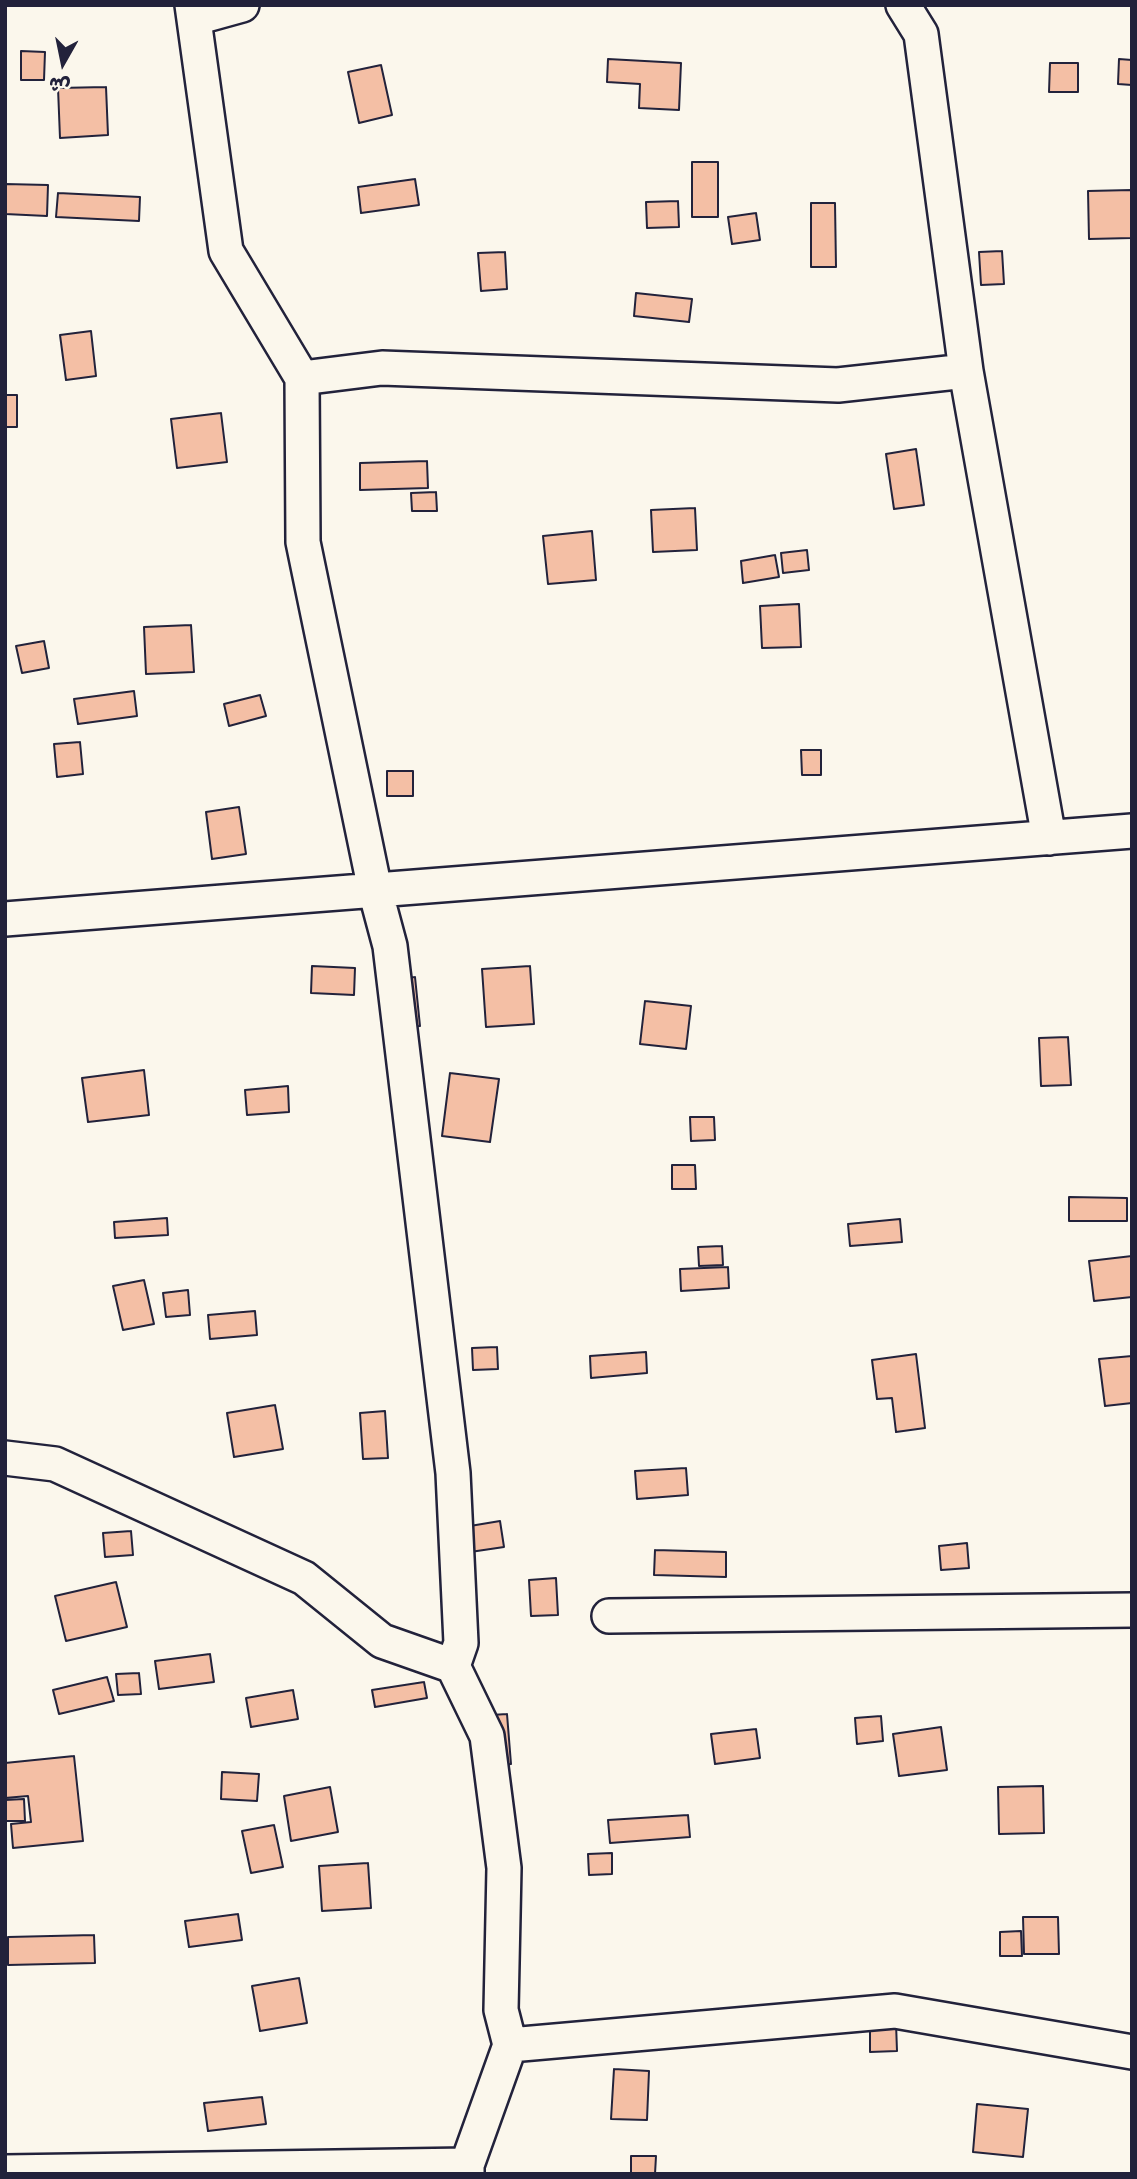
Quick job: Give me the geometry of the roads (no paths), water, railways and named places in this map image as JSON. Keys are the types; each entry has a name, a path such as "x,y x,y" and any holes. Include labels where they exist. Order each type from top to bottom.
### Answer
{"street":[{"path":"242,5 193,12 226,251 302,378 303,542 375,890 390,946 453,1473 461,1643 453,1667"},
{"path":"903,5 921,34 966,371 1049,838"},
{"path":"302,378 382,368 838,385 966,371"},
{"path":"5,919 1132,831"},
{"path":"5,1458 54,1464 304,1578 382,1641 453,1667 487,1736 504,1868 501,2011 510,2045 467,2169 5,2172"},
{"path":"608,1616 1132,1610"},
{"path":"510,2045 895,2011 1132,2052"}]}
